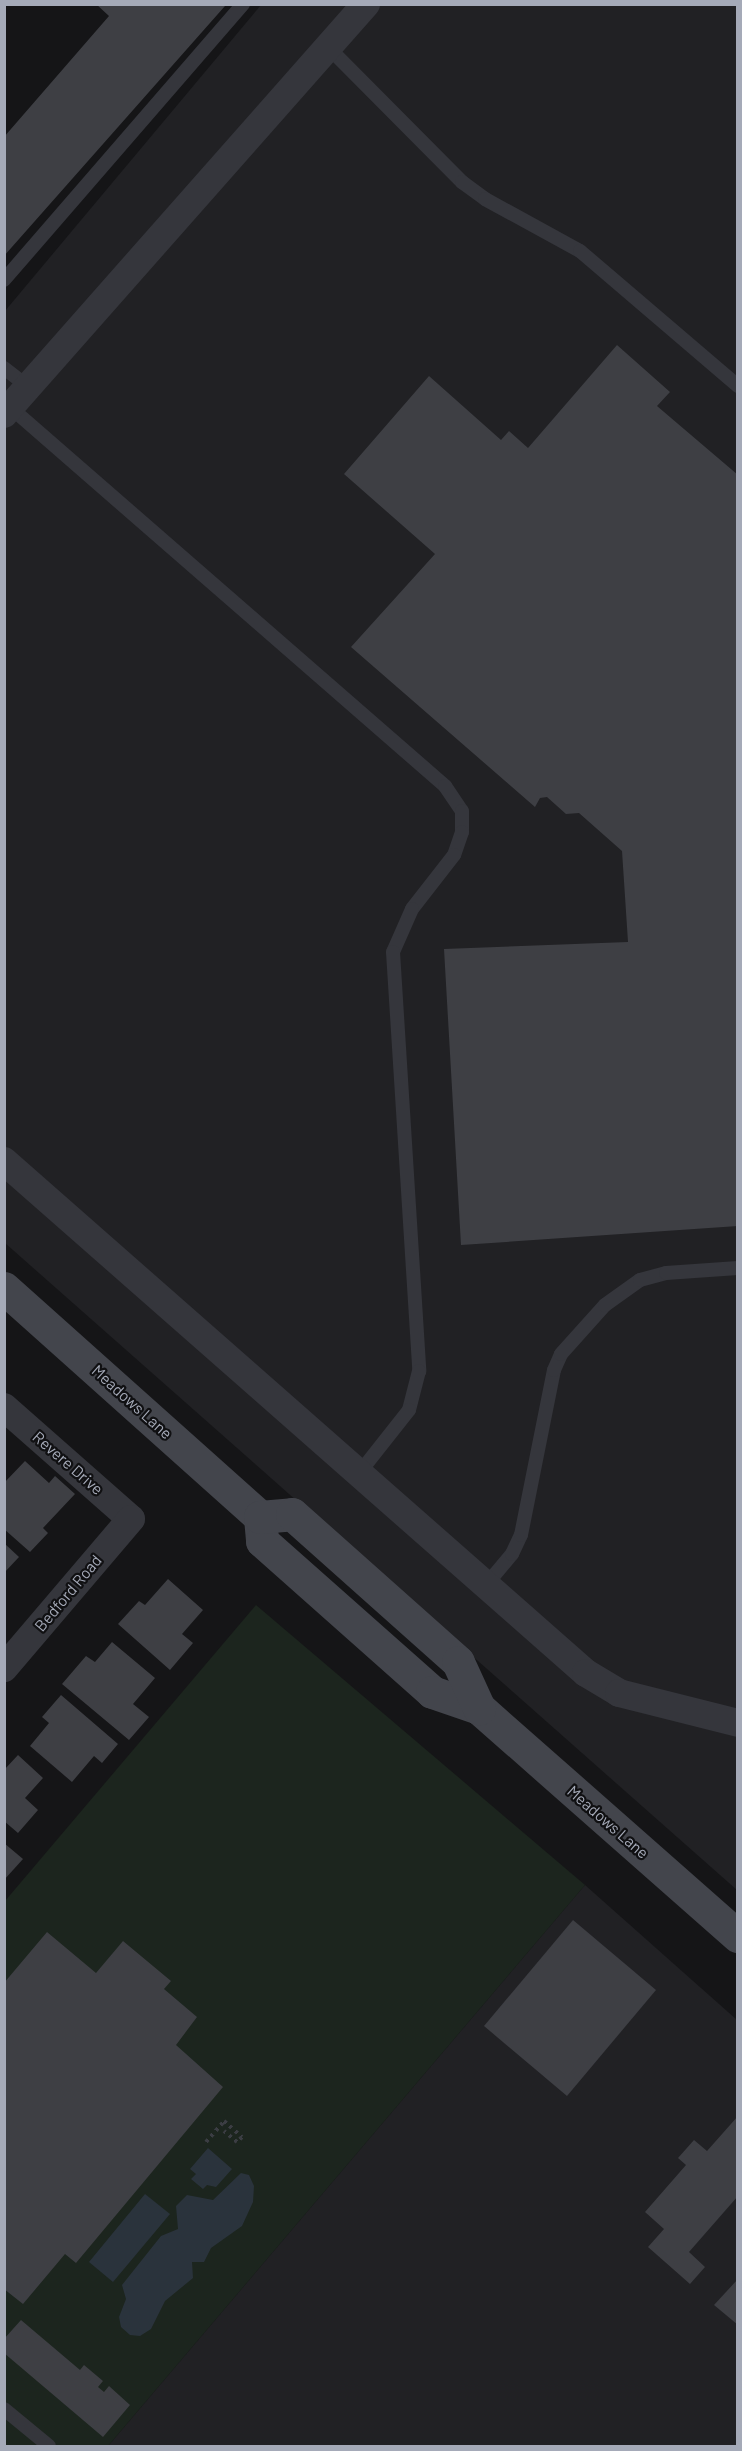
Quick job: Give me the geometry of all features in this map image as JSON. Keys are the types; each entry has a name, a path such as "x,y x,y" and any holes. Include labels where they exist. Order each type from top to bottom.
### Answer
{"street":[{"path":"14,403 366,4"},
{"path":"4,1161 486,1585 603,1684 649,1702 738,1723"},
{"name":"Meadows Lane","path":"4,1288 261,1517 261,1541 432,1692 479,1708 738,1936"},
{"name":"Revere Drive","path":"4,1407 132,1519"},
{"name":"Bedford Road","path":"4,1668 132,1519"}],"lane":[{"path":"4,280 243,4"},
{"path":"327,46 462,182 580,251 738,386"},
{"path":"4,368 14,403 445,786 462,811 462,832 454,855 412,909 393,952 419,1371 406,1416 360,1472"},
{"path":"486,1585 512,1554 521,1535 554,1370 561,1354 605,1305 640,1280 666,1272 738,1268"},
{"path":"4,2409 49,2446"}],"path":[{"path":"206,2142 224,2121 242,2137 237,2142 224,2131"}],"shaded area":[{"path":"261,5 737,5 737,1890 5,1243 5,311"},
{"path":"256,1605 585,1885 108,2446 5,2446 5,1901"},
{"path":"585,1885 737,2020 737,2446 108,2446"},
{"path":"208,2148 232,2169 216,2187 207,2185 203,2189 191,2179 196,2174 190,2169"},
{"path":"241,2173 249,2175 254,2186 253,2202 242,2226 211,2248 204,2262 192,2262 193,2278 165,2301 151,2329 140,2336 130,2335 121,2327 119,2317 126,2299 122,2285 161,2236 178,2229 176,2206 187,2195 213,2200"},
{"path":"145,2194 170,2214 113,2282 89,2262"}],"building":[{"path":"96,4 225,6 4,256 4,137 109,16"},
{"path":"617,345 670,392 657,406 738,475 738,1226 461,1245 444,949 628,942 622,851 579,813 566,814 547,797 540,798 535,807 351,647 435,554 344,474 429,376 501,440 509,431 528,448"},
{"path":"25,1461 49,1483 55,1476 75,1494 43,1528 48,1533 30,1552 4,1529 4,1483"},
{"path":"4,1543 19,1557 4,1573"},
{"path":"168,1579 203,1610 182,1634 193,1643 170,1670 118,1624 139,1601 145,1605"},
{"path":"112,1642 155,1678 133,1704 149,1717 129,1740 62,1684 86,1656 95,1662"},
{"path":"61,1695 118,1744 102,1763 94,1756 72,1782 30,1746 49,1723 42,1717"},
{"path":"18,1755 43,1778 25,1798 38,1810 18,1833 4,1821 4,1770"},
{"path":"4,1843 23,1859 4,1880"},
{"path":"573,1920 656,1990 567,2096 484,2026"},
{"path":"47,1932 96,1973 123,1941 171,1981 164,1989 197,2017 176,2045 223,2087 76,2263 65,2254 23,2304 4,2289 4,1983"},
{"path":"738,2116 738,2196 689,2252 705,2267 690,2284 648,2247 664,2229 645,2212 686,2165 678,2158 694,2140 707,2151"},
{"path":"738,2279 738,2325 714,2305"},
{"path":"21,2320 80,2370 84,2365 103,2381 98,2387 104,2392 109,2386 130,2405 103,2437 4,2353 4,2339"}]}
